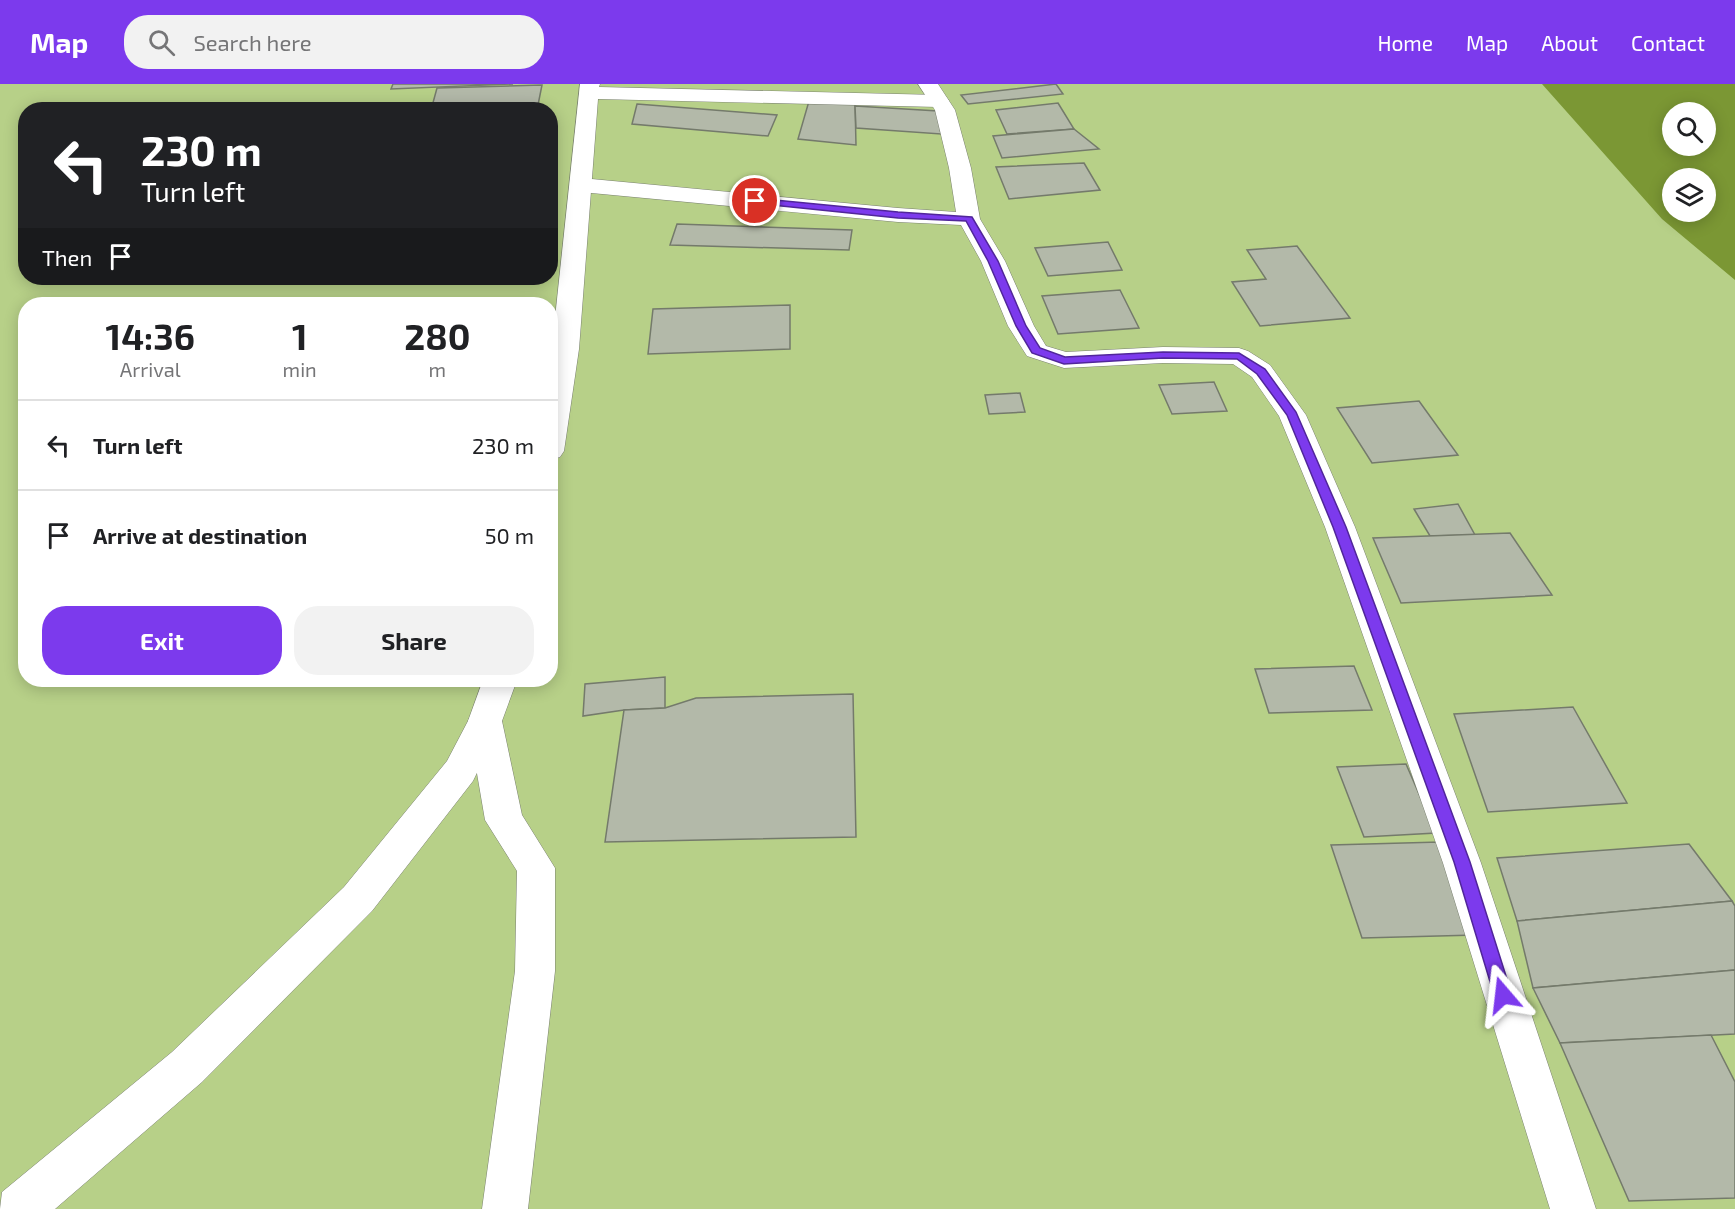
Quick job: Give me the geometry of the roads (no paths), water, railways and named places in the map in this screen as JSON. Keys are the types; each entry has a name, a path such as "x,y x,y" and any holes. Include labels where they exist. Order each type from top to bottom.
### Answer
{"street":[{"path":"558,400 566,349 590,88 934,93 945,110 960,168 969,219 993,261 1021,326 1036,351 1064,360 1163,355 1239,356 1261,371 1292,415 1340,527 1462,862 1573,1209"},
{"path":"581,184 888,214 969,219"},
{"path":"19,1209 187,1067 358,899 460,771 485,721 497,687"},
{"path":"485,721 504,820 536,868 535,970 505,1209"}]}
